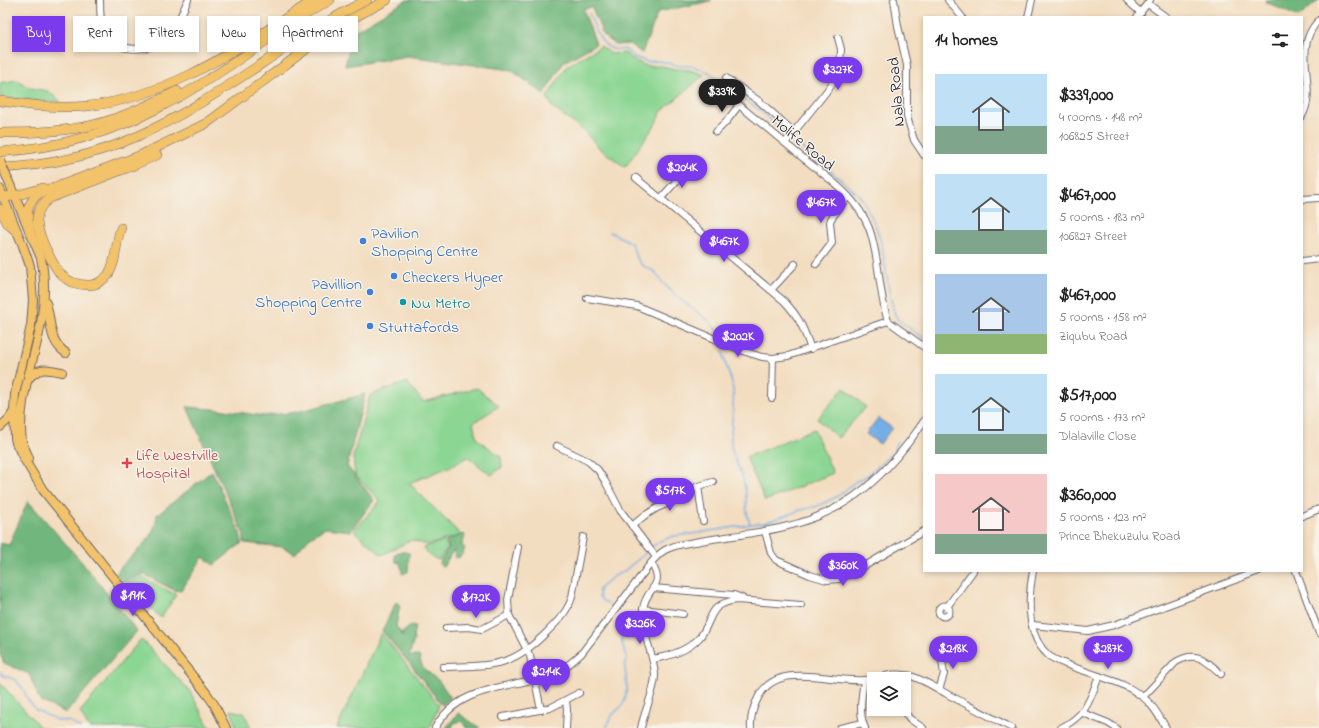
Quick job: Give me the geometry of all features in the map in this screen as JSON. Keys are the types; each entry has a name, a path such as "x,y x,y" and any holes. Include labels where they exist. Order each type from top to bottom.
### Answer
{"highway":[{"path":"0,101 58,107 87,106 115,102 143,95 167,86 196,72 305,6 319,0"},
{"path":"0,152 23,150 83,138 113,128 160,107 207,80 237,59 330,0"},
{"path":"0,168 31,166 73,158 137,137 197,105 334,17 367,0"},
{"path":"121,228 113,263 108,275 93,285 85,285 76,284 68,280 60,274 54,266 37,227 37,219 41,207 50,198 134,165 173,147 194,135 207,123 312,45 351,19 386,0"},
{"path":"0,133 54,131 89,126 113,119 156,102 180,90 209,72 237,59"},
{"path":"30,233 27,213 30,202 38,194 58,185 139,156 207,123"},
{"path":"1,194 15,196 58,185"},
{"path":"0,209 8,224 17,232"}],"main road":[{"path":"0,161 41,258 44,269 44,298 40,330 23,402 22,442 32,464 34,474"},
{"path":"1,194 30,266 33,300 32,317 15,394 14,411 16,443 24,459 50,500 207,694 214,704 226,728"},
{"path":"44,298 49,312 51,334 56,343 66,353"},
{"path":"28,378 36,371 41,369 62,372"},
{"path":"0,427 9,419 14,411"}],"street":[{"path":"100,0 101,21 104,32 114,43 124,48 143,48 153,46 165,39 172,30 188,0"},
{"name":"Nala Road","path":"894,0 907,65 907,117 914,140 923,154"},
{"path":"948,0 961,16"},
{"path":"1028,16 1032,0"},
{"path":"1127,0 1139,15 1149,2 1165,16"},
{"path":"1303,114 1307,93 1305,59 1307,40 1311,29 1319,20"},
{"path":"786,142 838,75 841,49 838,38"},
{"path":"726,78 759,101 793,133"},
{"name":"Molife Road","path":"716,89 728,96 786,142 848,196 862,214 870,230 888,321"},
{"path":"716,132 739,105"},
{"path":"661,198 689,168"},
{"path":"636,178 784,301 798,318 811,349"},
{"path":"816,264 832,243 831,219 848,196"},
{"path":"1303,199 1319,198"},
{"path":"1303,260 1319,259"},
{"path":"771,290 795,264"},
{"path":"587,298 637,306 746,352 762,357 773,358 788,356 888,321 923,346"},
{"path":"772,398 773,358"},
{"path":"435,728 444,714 469,696 482,691 547,677 560,671 581,654 656,557 665,550 684,543 786,527 824,514 844,504 863,491 886,471 904,450 923,422"},
{"path":"557,446 588,461 598,470 620,510 656,557"},
{"path":"632,526 650,511 674,501 698,486 713,482"},
{"path":"698,486 703,521"},
{"path":"1303,516 1319,509"},
{"path":"765,531 771,553 776,560 803,572 827,580 840,579 853,574 923,532"},
{"path":"443,667 494,665 507,661 527,650 552,627 567,610 572,597 583,538"},
{"path":"518,547 508,600 508,615 527,650 541,710"},
{"path":"641,728 655,680 653,659 644,626 643,609 645,600 657,582 658,577 657,571 652,562"},
{"path":"947,607 972,572"},
{"path":"1033,572 1030,607 1032,625 1041,646 1049,655 1120,683 1143,697 1158,712 1166,728"},
{"path":"1032,625 1080,631 1095,631 1256,572"},
{"path":"1296,572 1319,633"},
{"path":"653,588 734,595 747,600"},
{"path":"653,659 673,654 690,646 700,636 711,614 719,607 732,600 801,605"},
{"path":"643,609 683,614"},
{"path":"446,628 469,627 482,629 508,615"},
{"path":"939,690 944,678 940,647"},
{"path":"942,660 972,656"},
{"path":"1143,697 1176,662 1182,658 1202,658 1221,674"},
{"path":"751,728 752,711 758,698 766,686 776,680 788,676 867,679"},
{"path":"911,676 1012,728"},
{"path":"1061,728 1083,713 1088,706 1100,676"},
{"path":"840,728 864,725 861,711 864,680"},
{"path":"503,717 550,708 579,693"},
{"path":"566,700 566,728"},
{"path":"1083,713 1108,723 1116,728"},
{"path":"908,716 923,728"}],"green space":[{"path":"407,0 711,0 658,12 642,53 629,44 615,45 603,35 592,7 583,9 596,44 564,62 544,94 511,70 408,56 345,66 348,52 358,52 358,29"},
{"path":"1265,0 1319,0 1300,16 1296,16 1266,2"},
{"path":"601,46 611,54 625,53 634,60 646,66 662,66 690,70 704,75 661,112 655,125 625,167 599,148 583,130 553,108 547,97 567,66"},
{"path":"17,80 30,88 48,91 61,102 0,97 0,83"},
{"path":"407,382 423,402 477,388 499,406 473,423 477,439 501,457 502,467 491,475 468,457 449,467 409,483 461,535 427,545 411,540 382,555 354,531 380,501 355,475 353,457 370,395"},
{"path":"844,388 866,407 838,438 817,419"},
{"path":"365,394 347,466 374,500 351,531 325,528 309,538 295,554 283,547 244,543 244,535 187,407 225,410 263,416 297,412"},
{"path":"814,429 833,473 765,501 746,457"},
{"path":"212,471 240,533 242,543 214,565 203,557 181,591 174,590 143,574 124,583 116,574 128,559 147,541 155,525 157,515"},
{"path":"28,501 80,560 137,631 66,713 40,701 29,674 4,663 0,654 0,543 9,545"},
{"path":"463,534 465,536 462,545 465,549 460,557 455,558 456,553 453,551 443,567 439,564 449,547 446,541"},
{"path":"444,541 448,547 439,560 430,556 423,548"},
{"path":"399,552 409,553 408,572 402,574 402,569 399,562 396,562 395,559 395,554"},
{"path":"142,577 176,595 161,618 138,597 127,584"},
{"path":"396,602 400,605 396,626 403,636 402,633 412,625 415,627 413,636 414,640 409,656 419,656 423,668 439,681 451,698 442,705 382,631"},
{"path":"381,633 439,705 430,728 337,728"},
{"path":"141,639 189,690 210,728 89,728 80,712"},
{"path":"0,683 40,727 44,728 0,728"},
{"path":"231,710 244,713 251,728 236,728"},
{"path":"458,713 480,728 466,728 462,721 454,723 452,728 446,728"}],"water":[{"path":"878,418 892,428 880,444 866,434"}],"waterway":[{"path":"589,13 597,33 605,45 617,50 625,49 634,57 647,62 659,61 681,66 693,66 710,73 759,110 788,136"},
{"path":"790,138 859,195 864,202 876,226 882,246 890,296 895,315 898,320 923,337"},
{"path":"610,232 632,244 636,257 642,265 655,272 662,282 675,295 711,323 721,337"},
{"path":"723,351 733,389 731,444 733,455 744,482 747,516 750,524"},
{"path":"653,546 660,541 674,536 764,523 801,510 818,506 838,496 855,482 868,475 894,452 897,442"},
{"path":"609,605 599,596 599,589 647,552"},
{"path":"606,728 613,714 622,706 627,688 625,668 627,659 622,644 621,616"},
{"path":"0,671 2,675 16,680 36,710 57,720 71,722 80,728"}],"place":[{"name":"Pavilion Shopping Centre","path":"363,241"},
{"name":"Checkers Hyper","path":"394,276"},
{"name":"Pavillion Shopping Centre","path":"370,292"},
{"name":"Nu Metro","path":"403,302"},
{"name":"Stuttafords","path":"370,326"},
{"name":"Life Westville Hospital","path":"127,463"}]}
